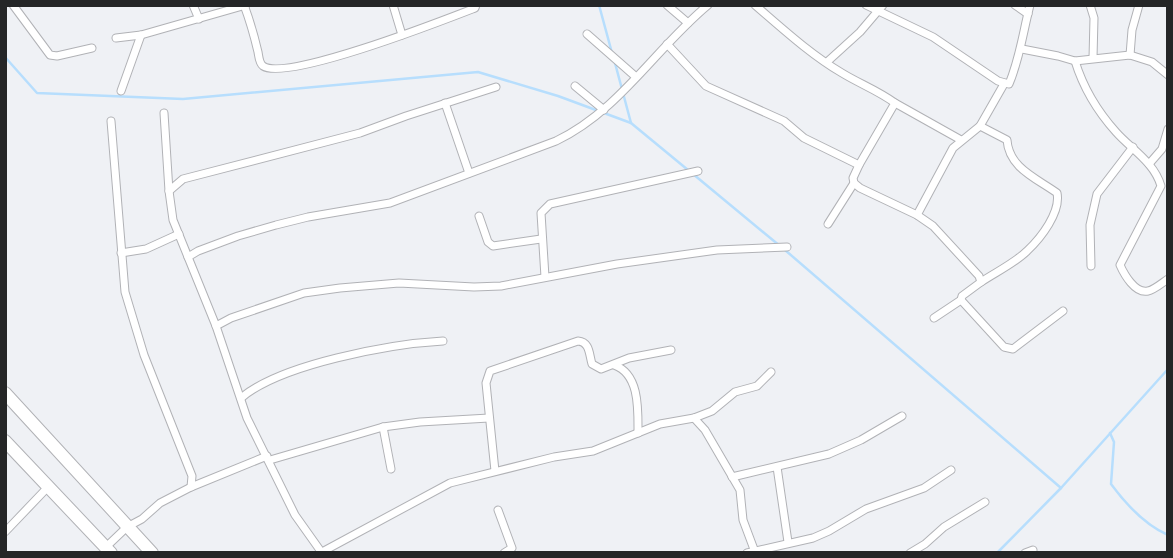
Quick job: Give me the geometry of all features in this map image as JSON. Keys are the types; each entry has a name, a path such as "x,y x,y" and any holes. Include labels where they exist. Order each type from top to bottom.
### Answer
{"highway":[{"path":"5,393 152,553"},
{"path":"7,446 109,550"}],"street":[{"path":"13,5 50,55 57,56 92,48"},
{"path":"193,5 199,19"},
{"path":"116,38 141,35 245,5 260,63 265,68 315,62 352,52 475,8 476,5"},
{"path":"393,5 402,35"},
{"path":"667,5 688,23"},
{"path":"188,257 238,236 307,217 390,203 576,132 604,110 708,5"},
{"path":"755,5 795,40 843,74 874,88 895,103 961,140"},
{"path":"866,5 880,8 933,37 1004,84 1009,84 1022,49 1023,29 1029,10 1015,5"},
{"path":"1090,5 1094,18 1093,58"},
{"path":"1130,55 1132,30 1139,5"},
{"path":"827,62 860,32 880,8"},
{"path":"587,34 636,77"},
{"path":"121,91 141,35"},
{"path":"667,44 706,86 783,121 804,138 859,165"},
{"path":"1022,49 1075,61 1130,55 1152,62 1168,75"},
{"path":"1075,61 1098,110 1149,164 1161,186 1120,265 1125,277 1141,291 1149,291 1168,279"},
{"path":"918,215 953,149 980,126 1004,84"},
{"path":"576,86 604,110"},
{"path":"169,191 183,180 360,133 496,87"},
{"path":"445,103 469,173"},
{"path":"828,224 854,183 853,178 859,165 895,103"},
{"path":"164,113 173,220 216,326 247,418 295,515 322,552 450,483 593,451 660,424 694,418 712,411 735,392 757,386 767,379 771,372"},
{"path":"111,121 125,292 134,325 192,476 191,487"},
{"path":"934,318 1027,251 1048,224 1059,201 1057,193 1014,163 1008,153 1007,140 980,126"},
{"path":"1149,164 1161,149 1168,129"},
{"path":"1091,266 1090,225 1097,194 1133,147"},
{"path":"545,277 541,213 550,204 698,171"},
{"path":"1159,181 1168,176"},
{"path":"854,183 887,202 918,215 933,226 969,264 981,282"},
{"path":"479,216 488,242 493,246 541,239"},
{"path":"121,253 146,248 179,234"},
{"path":"216,326 244,313 304,293 340,288 399,283 501,286 717,250 787,247"},
{"path":"961,300 1004,347 1013,349 1063,311"},
{"path":"241,398 251,389 309,366 395,346 443,341"},
{"path":"495,471 486,383 490,371 578,341 587,345 593,366 600,369 629,358 671,350"},
{"path":"613,364 626,371 634,386 639,433"},
{"path":"732,477 829,454 861,440 902,416"},
{"path":"109,550 127,527 142,519 160,503 191,487 269,458 383,427 489,418"},
{"path":"694,418 705,430 740,490 743,520 752,552 813,538 866,509 924,488 951,470"},
{"path":"383,427 391,469"},
{"path":"777,467 788,542"},
{"path":"5,532 48,487"},
{"path":"910,553 925,544 943,527 985,502"},
{"path":"498,510 512,548 504,553"},
{"path":"1025,553 1033,550"}],"waterway":[{"path":"599,5 612,53"},
{"path":"5,57 37,93 183,99 478,72 558,96 631,123 688,170"},
{"path":"615,63 631,123"},
{"path":"693,174 780,246"},
{"path":"785,250 1061,488"},
{"path":"997,553 1061,488 1168,369"},
{"path":"1110,433 1114,442 1111,484 1136,513 1168,535"}]}
